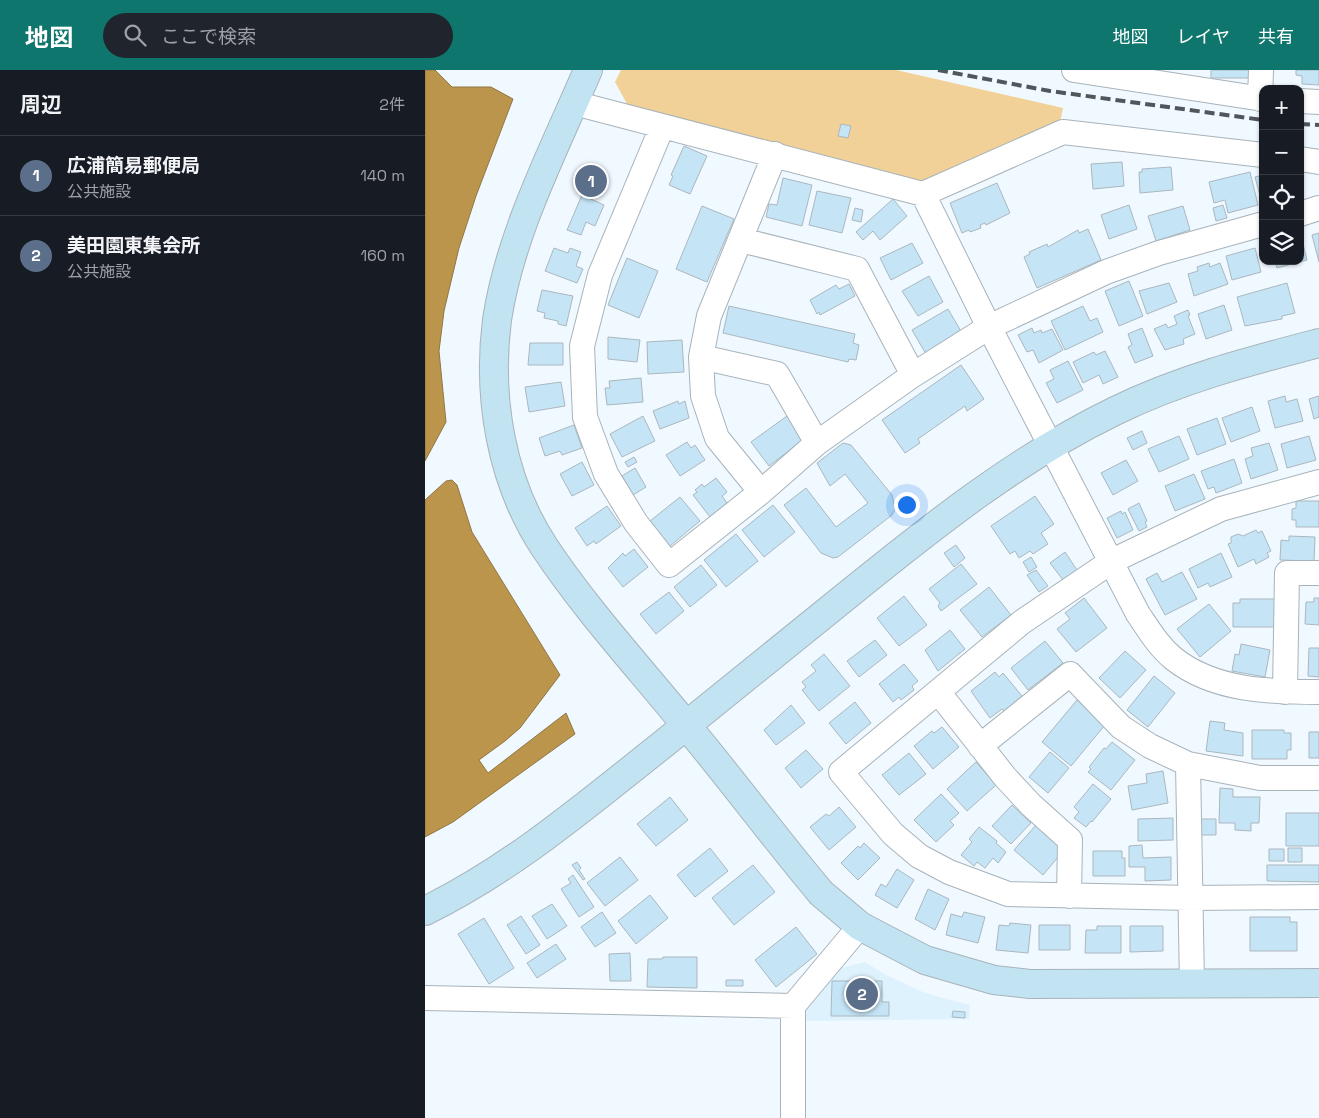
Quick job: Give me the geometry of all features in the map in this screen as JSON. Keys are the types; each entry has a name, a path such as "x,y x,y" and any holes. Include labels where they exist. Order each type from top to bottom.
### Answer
{"street":[{"path":"588,70 529,208 508,268 497,319 494,358 499,431 504,456 521,502 544,547 599,620 821,893 860,926 925,960 959,972 994,980 1040,984 1319,984"},
{"path":"1074,70 1259,99"},
{"path":"1261,70 1261,85"},
{"path":"1304,101 1319,102"},
{"path":"574,103 923,194 1063,132 1259,155"},
{"path":"662,127 598,284 582,346 585,417 606,474 637,523 669,565 761,492 817,444 913,375 989,327 1106,272 1141,259 1259,225"},
{"path":"761,492 717,438 703,396 701,357 709,316 775,154"},
{"path":"1304,160 1319,162"},
{"path":"923,194 989,327 1138,614 1154,638 1175,659 1204,676 1243,688 1285,692 1319,692"},
{"path":"1304,213 1319,208"},
{"path":"741,240 857,269 913,375"},
{"path":"425,911 463,892 536,844 944,516 1051,445 1117,410 1179,384 1247,362 1319,343"},
{"path":"701,357 777,374 817,444"},
{"path":"1319,482 1221,509 1112,561 1022,622 939,693 841,772 893,834 919,856 949,872 1009,894 1190,898 1319,897"},
{"path":"1285,692 1287,573 1319,573"},
{"path":"980,746 1070,674 1121,727 1150,746 1188,764 1260,778 1319,778"},
{"path":"939,693 980,746 1031,805 1070,840 1069,896"},
{"path":"1188,764 1192,984"},
{"path":"793,1118 793,1006 860,926"},
{"path":"425,998 793,1006"}],"shaded area":[{"path":"425,70 435,70 452,87 491,87 513,99 476,196 459,248 444,311 439,351 446,422 425,461"},
{"path":"621,70 896,70 1063,108 1060,122 921,183 627,104 615,82"},
{"path":"452,480 457,485 472,532 560,675 520,728 479,760 488,773 566,713 575,734 453,822 425,837 425,500 446,481"},
{"path":"865,962 884,974 925,993 970,1005 969,1019 806,1021 805,1011 836,969"}],"building":[{"path":"1211,70 1250,70 1250,78 1211,78"},
{"path":"1296,70 1319,70 1319,85 1302,84 1302,76 1296,75"},
{"path":"841,124 851,126 848,138 838,136"},
{"path":"684,146 707,156 690,194 669,185 673,176 671,175"},
{"path":"1122,162 1124,186 1093,189 1091,164"},
{"path":"588,166 605,173 596,196 578,189"},
{"path":"1171,167 1173,190 1140,193 1139,172 1142,172 1142,169"},
{"path":"1250,172 1258,205 1228,213 1225,200 1214,203 1209,182"},
{"path":"1259,176 1259,192 1255,177"},
{"path":"783,178 812,185 802,226 766,217 769,204 777,205"},
{"path":"997,183 1010,213 986,225 985,223 980,225 981,228 962,233 950,203"},
{"path":"817,191 851,198 842,233 809,225"},
{"path":"582,195 604,205 595,226 586,222 581,235 567,230"},
{"path":"893,199 907,216 880,240 873,231 863,240 856,232"},
{"path":"1129,205 1137,229 1109,239 1101,215"},
{"path":"1223,205 1227,218 1216,221 1213,208"},
{"path":"702,206 734,219 707,282 676,269"},
{"path":"1183,206 1190,230 1156,241 1148,216"},
{"path":"855,208 863,210 861,222 852,220"},
{"path":"1088,229 1101,260 1037,288 1024,257 1030,254 1029,252 1047,244 1048,247 1078,230 1079,233"},
{"path":"1319,233 1319,262 1312,235"},
{"path":"912,243 923,263 891,280 880,258"},
{"path":"554,248 568,253 570,248 581,252 576,266 583,269 577,283 545,271"},
{"path":"1255,248 1261,272 1232,280 1226,256"},
{"path":"1304,248 1307,260 1304,261"},
{"path":"627,258 658,271 639,318 608,305"},
{"path":"1209,263 1210,267 1220,263 1228,284 1194,296 1188,274 1198,271 1197,267"},
{"path":"1276,265 1288,265 1277,268"},
{"path":"929,276 943,302 918,316 902,291"},
{"path":"1129,281 1143,316 1119,326 1105,291"},
{"path":"1169,283 1177,302 1147,314 1139,291"},
{"path":"1287,283 1295,313 1282,316 1282,319 1245,326 1237,297"},
{"path":"849,284 855,296 820,315 819,312 817,314 810,300 836,285 839,289"},
{"path":"542,290 573,296 566,326 558,324 558,321 544,318 545,313 537,311"},
{"path":"1224,305 1232,330 1206,339 1198,314"},
{"path":"729,306 855,334 853,343 859,345 856,360 849,359 848,362 723,333"},
{"path":"1083,306 1090,321 1097,318 1103,332 1065,350 1051,321"},
{"path":"948,309 962,333 926,354 912,330"},
{"path":"1188,310 1190,315 1188,316 1195,334 1183,339 1184,344 1165,350 1154,329 1166,324 1168,328 1177,324 1174,316"},
{"path":"1032,328 1034,333 1041,330 1042,333 1052,329 1063,350 1039,363 1033,350 1027,352 1018,335"},
{"path":"1142,328 1153,356 1135,363 1128,347 1132,345 1128,334"},
{"path":"608,337 640,340 637,362 608,359"},
{"path":"682,340 684,372 648,374 647,342"},
{"path":"530,343 563,343 563,365 528,365"},
{"path":"1105,351 1118,377 1103,384 1099,375 1083,383 1073,362 1094,352 1096,355"},
{"path":"1068,361 1083,390 1057,403 1046,383 1054,379 1050,370"},
{"path":"961,365 984,399 967,411 965,406 918,439 920,443 905,453 882,420"},
{"path":"641,378 643,402 607,405 605,388 610,388 609,381"},
{"path":"561,382 565,406 529,412 525,387"},
{"path":"1285,396 1286,402 1297,399 1303,421 1275,428 1268,401"},
{"path":"1319,396 1319,417 1314,419 1309,399"},
{"path":"678,401 679,404 685,401 689,418 660,429 653,411"},
{"path":"1252,407 1260,431 1231,442 1222,418"},
{"path":"643,416 655,441 622,457 610,434"},
{"path":"787,416 804,439 769,466 751,442"},
{"path":"1217,418 1226,444 1197,455 1187,429"},
{"path":"574,425 582,448 562,455 560,451 545,456 539,438"},
{"path":"1142,431 1147,443 1133,450 1127,438"},
{"path":"1179,436 1189,459 1159,472 1148,449"},
{"path":"1309,436 1316,460 1287,468 1281,444"},
{"path":"687,442 691,448 695,445 705,460 680,476 666,455"},
{"path":"843,443 851,445 892,495 895,509 892,515 838,557 833,558 821,553 784,505 806,488 836,527 868,503 845,474 830,486 817,463"},
{"path":"1269,443 1278,470 1251,479 1245,459 1253,456 1251,448"},
{"path":"634,457 637,462 628,467 625,462"},
{"path":"1234,459 1242,483 1216,493 1214,487 1208,489 1201,471"},
{"path":"1126,460 1138,481 1113,495 1101,473"},
{"path":"582,462 594,485 572,496 560,474"},
{"path":"635,468 646,487 633,495 622,476"},
{"path":"1194,474 1205,499 1175,511 1165,486"},
{"path":"716,478 727,492 722,496 727,503 710,517 693,495 697,492 695,490 702,484 704,487"},
{"path":"1035,496 1054,524 1041,533 1048,544 1033,554 1030,551 1019,558 1015,551 1010,554 991,526"},
{"path":"680,497 700,521 670,546 650,521"},
{"path":"1296,501 1319,501 1319,527 1296,527 1296,520 1292,520 1292,509 1296,508"},
{"path":"1139,503 1147,521 1145,522 1147,527 1139,531 1128,509"},
{"path":"773,505 795,532 764,557 742,530"},
{"path":"607,506 621,526 596,544 594,541 587,546 575,528"},
{"path":"1121,511 1122,514 1125,512 1133,530 1117,538 1107,518"},
{"path":"1256,530 1258,533 1262,531 1271,551 1267,553 1269,557 1256,564 1254,559 1238,567 1228,544 1231,543 1231,537 1238,534 1243,536"},
{"path":"736,534 758,561 726,587 704,560"},
{"path":"1289,536 1315,537 1314,561 1280,560 1281,540 1289,541"},
{"path":"956,545 965,558 954,567 944,553"},
{"path":"634,549 648,567 623,587 608,568 623,553 625,556"},
{"path":"1065,552 1077,570 1063,580 1050,563"},
{"path":"1221,553 1232,577 1210,587 1208,583 1198,588 1189,569"},
{"path":"1031,557 1037,567 1029,572 1023,562"},
{"path":"961,564 977,584 941,611 938,606 940,603 929,589"},
{"path":"701,565 717,585 690,607 674,587"},
{"path":"1036,570 1048,586 1039,592 1027,575"},
{"path":"1182,572 1197,599 1165,615 1146,579 1157,573 1162,582"},
{"path":"989,587 1011,615 982,637 960,610"},
{"path":"669,592 684,611 656,634 640,614"},
{"path":"904,596 927,625 899,646 877,618"},
{"path":"1084,598 1107,628 1076,652 1057,629 1070,619 1065,613"},
{"path":"1314,598 1319,598 1319,625 1305,624 1306,602 1314,602"},
{"path":"1240,599 1275,599 1275,627 1233,627 1233,603 1240,603"},
{"path":"1209,604 1231,631 1200,657 1177,629"},
{"path":"950,630 965,649 938,671 925,650"},
{"path":"875,640 887,655 859,677 847,661"},
{"path":"1045,641 1063,663 1028,690 1011,668"},
{"path":"1241,644 1270,650 1265,677 1232,671 1235,654 1239,655"},
{"path":"1309,648 1319,648 1319,677 1308,676"},
{"path":"1125,651 1146,670 1120,698 1099,678"},
{"path":"824,654 850,686 819,711 802,690 806,687 802,682 816,671 811,665"},
{"path":"904,664 918,681 912,686 914,690 901,700 899,697 893,702 879,684"},
{"path":"995,672 999,677 1003,673 1022,696 1004,711 1002,709 990,718 971,691"},
{"path":"1154,676 1175,693 1148,727 1127,710"},
{"path":"1077,700 1105,725 1071,766 1042,742"},
{"path":"855,702 871,723 846,744 829,723"},
{"path":"791,705 805,723 776,745 764,730"},
{"path":"1210,721 1225,723 1224,730 1243,733 1243,756 1206,751"},
{"path":"942,727 959,747 933,769 914,746 932,731 934,733"},
{"path":"1252,730 1284,730 1284,733 1291,733 1291,750 1287,750 1287,759 1252,759"},
{"path":"1309,732 1319,732 1319,758 1309,758"},
{"path":"1112,742 1135,760 1111,790 1088,772 1091,769 1089,767 1104,748 1106,749"},
{"path":"806,750 823,769 801,788 785,768"},
{"path":"1050,752 1069,768 1048,793 1029,777"},
{"path":"909,753 926,774 899,795 882,775"},
{"path":"976,762 996,785 967,811 947,789"},
{"path":"1163,771 1168,803 1132,810 1128,786 1147,783 1146,774"},
{"path":"1093,784 1111,799 1086,827 1074,818 1079,812 1074,807"},
{"path":"1220,788 1233,789 1233,797 1260,797 1259,823 1251,823 1251,831 1235,830 1235,823 1219,823"},
{"path":"941,794 959,813 950,821 954,825 936,842 914,820"},
{"path":"670,797 688,820 656,846 637,824"},
{"path":"1012,805 1031,823 1011,844 992,826"},
{"path":"839,807 856,827 829,850 810,827 826,814 829,816"},
{"path":"1286,813 1319,813 1319,846 1286,846"},
{"path":"1173,818 1173,840 1138,841 1138,819"},
{"path":"1200,819 1216,819 1216,835 1200,835"},
{"path":"1036,825 1065,849 1043,875 1014,850"},
{"path":"979,827 997,841 996,843 1006,852 998,863 993,858 985,868 977,862 974,866 961,855 972,842 969,839"},
{"path":"864,843 880,858 858,880 841,863 858,846 860,848"},
{"path":"1142,845 1143,858 1171,857 1171,880 1145,881 1145,867 1129,867 1129,846"},
{"path":"710,848 728,871 695,897 677,875"},
{"path":"1288,848 1302,848 1302,862 1288,862"},
{"path":"1269,849 1284,849 1284,861 1269,861"},
{"path":"1093,851 1122,851 1122,858 1125,858 1125,876 1093,876"},
{"path":"620,857 638,880 605,906 587,883"},
{"path":"577,862 581,868 579,870 585,879 583,880 572,865"},
{"path":"753,865 775,892 734,925 712,898"},
{"path":"1267,865 1319,865 1319,882 1267,881"},
{"path":"897,869 914,880 897,908 875,895 881,884 886,887"},
{"path":"573,875 594,907 579,917 561,889 571,883 568,879"},
{"path":"928,889 949,899 935,930 915,919"},
{"path":"650,895 668,918 636,944 618,921"},
{"path":"552,904 567,926 547,939 532,916"},
{"path":"602,912 616,933 595,947 581,927"},
{"path":"964,912 985,917 978,943 946,935 951,914 962,917"},
{"path":"521,916 540,945 526,954 507,925"},
{"path":"1250,917 1290,917 1290,922 1297,922 1297,951 1250,951"},
{"path":"484,918 514,968 489,984 458,934"},
{"path":"1010,923 1031,925 1028,953 996,950 999,925 1009,926"},
{"path":"1039,925 1070,925 1070,950 1039,950"},
{"path":"1097,926 1121,926 1121,953 1085,953 1086,930 1097,930"},
{"path":"1130,926 1163,926 1163,951 1130,952"},
{"path":"796,927 817,954 776,987 755,960"},
{"path":"556,944 566,959 537,978 527,963"},
{"path":"630,953 631,981 610,981 609,954"},
{"path":"663,957 697,957 697,988 647,987 648,959 662,959"},
{"path":"726,980 743,980 743,986 726,986"},
{"path":"832,981 882,981 882,1002 889,1002 889,1016 831,1016"},
{"path":"953,1011 965,1012 965,1018 952,1017"}],"railway":[{"path":"938,70 1050,91 1259,119"},
{"path":"1304,124 1319,125"}],"place":[{"name":"広浦簡易郵便局","path":"591,181"},
{"name":"美田園東集会所","path":"862,994"}]}
